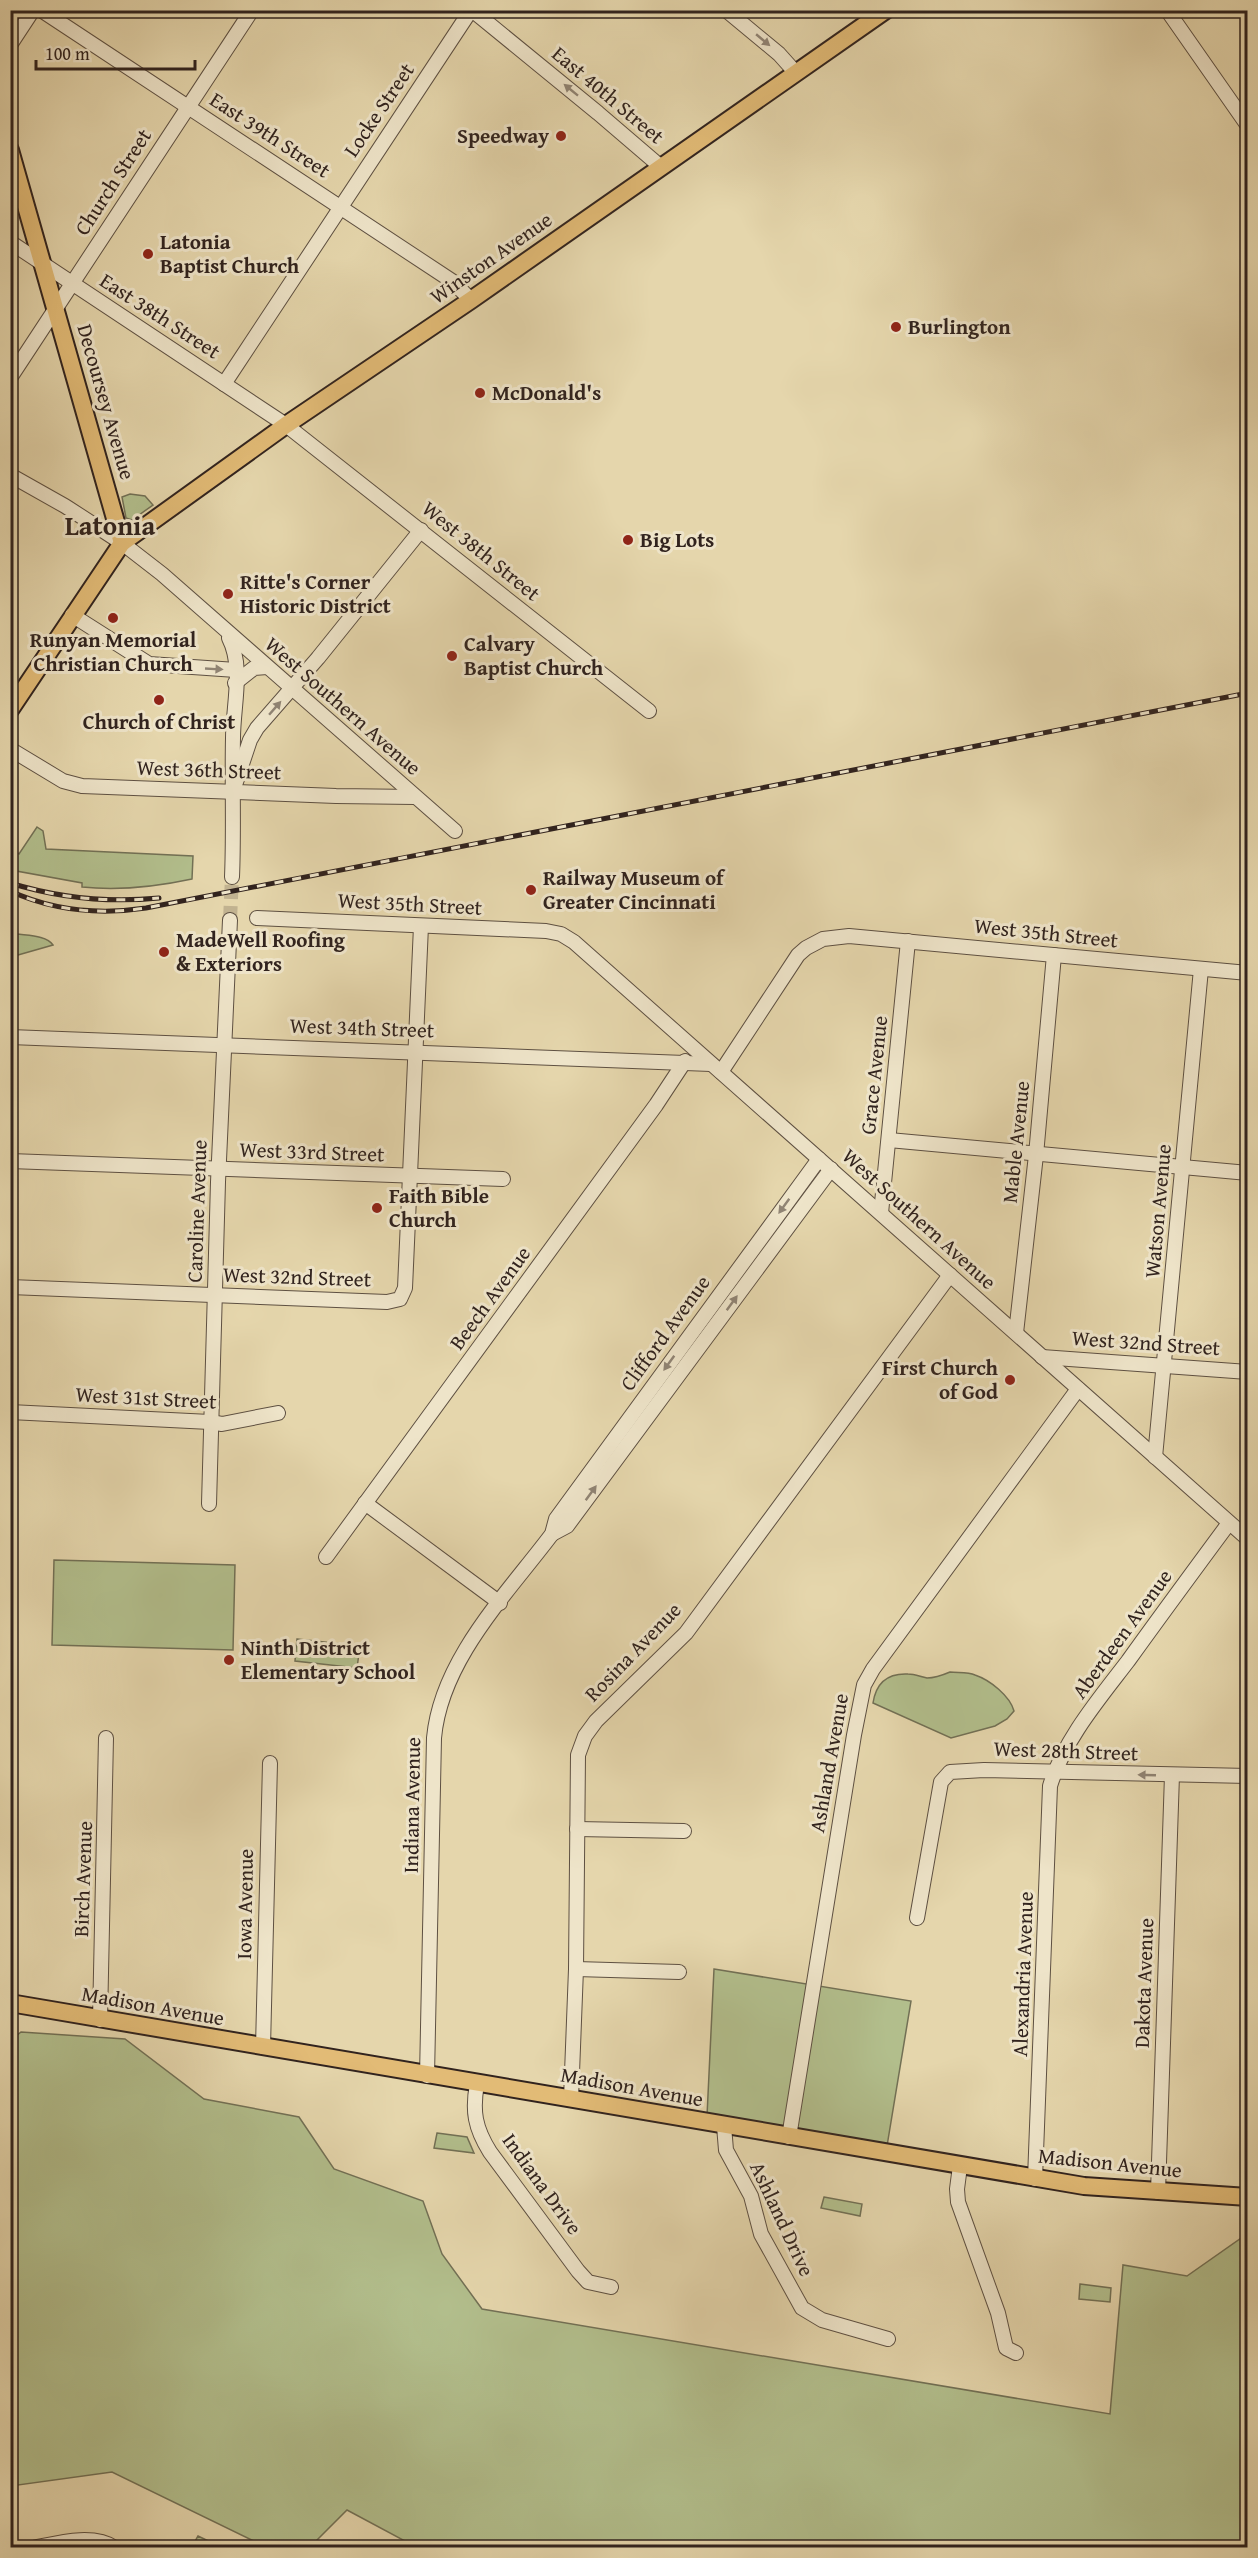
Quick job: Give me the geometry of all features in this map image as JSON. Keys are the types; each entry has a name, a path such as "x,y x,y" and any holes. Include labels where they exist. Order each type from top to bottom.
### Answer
{"main road":[{"name":"Winston Avenue","path":"122,543 286,425 471,300 886,10"},
{"name":"Decoursey Avenue","path":"10,150 122,543"},
{"path":"10,710 122,543"},
{"name":"Madison Avenue","path":"10,2004 1035,2179 1093,2188 1248,2197"}],"street":[{"path":"10,45 33,10"},
{"name":"East 39th Street","path":"41,10 452,280 471,300"},
{"name":"Church Street","path":"10,378 252,10"},
{"name":"East 40th Street","path":"472,10 661,167"},
{"name":"Locke Street","path":"224,384 472,10"},
{"path":"726,10 779,54 796,73"},
{"path":"1167,10 1248,126"},
{"name":"East 38th Street","path":"10,242 286,425"},
{"name":"West 38th Street","path":"286,425 649,711"},
{"name":"West Southern Avenue","path":"10,475 65,506 122,543 162,574 455,831"},
{"path":"233,791 250,740 257,728 421,530"},
{"path":"72,615 149,664 236,676 254,668 267,667"},
{"path":"227,633 236,654 232,877"},
{"path":"235,706 239,718 246,725 257,728"},
{"name":"West 36th Street","path":"10,749 63,781 82,786 415,797"},
{"name":"West 35th Street","path":"257,918 546,931 561,934"},
{"name":"Caroline Avenue","path":"209,1504 214,1295 230,920"},
{"path":"410,1176 421,926"},
{"name":"West Southern Avenue","path":"561,934 588,953 1248,1539"},
{"name":"West 35th Street","path":"716,1068 798,955 813,943 841,937 908,941 1248,973"},
{"name":"Grace Avenue","path":"881,1213 908,941"},
{"name":"Mable Avenue","path":"1016,1333 1036,1155 1054,955"},
{"name":"Watson Avenue","path":"1155,1458 1201,969"},
{"name":"West 34th Street","path":"10,1036 685,1061 716,1068"},
{"name":"Beech Avenue","path":"326,1557 656,1105 685,1061"},
{"path":"889,1140 1248,1173"},
{"name":"Clifford Avenue","path":"552,1534 555,1519 819,1159"},
{"name":"West 33rd Street","path":"10,1161 503,1179"},
{"name":"Clifford Avenue","path":"530,1563 552,1534 567,1526 831,1169"},
{"name":"West 32nd Street","path":"10,1287 387,1302 400,1299 405,1288 410,1176"},
{"name":"Rosina Avenue","path":"571,2100 576,1969 578,1755 585,1736 607,1709 686,1633 950,1275"},
{"name":"West 32nd Street","path":"1042,1357 1248,1372"},
{"name":"Ashland Avenue","path":"789,2137 864,1685 1078,1389"},
{"name":"West 31st Street","path":"10,1412 222,1424 278,1413"},
{"path":"365,1503 500,1603"},
{"name":"Aberdeen Avenue","path":"1054,1772 1067,1746 1103,1694 1229,1523"},
{"name":"Indiana Avenue","path":"427,2076 435,1724 442,1697 457,1663 530,1563"},
{"name":"Birch Avenue","path":"100,2020 106,1738"},
{"name":"Iowa Avenue","path":"262,2047 270,1763"},
{"name":"West 28th Street","path":"917,1918 941,1782 950,1772 1248,1776"},
{"name":"Alexandria Avenue","path":"1035,2179 1050,1786 1054,1772"},
{"name":"Dakota Avenue","path":"1158,2192 1172,1775"},
{"path":"577,1829 684,1831"},
{"path":"576,1969 679,1972"},
{"name":"Indiana Drive","path":"477,2084 473,2103 474,2119 478,2133 490,2152 578,2271 588,2282 611,2287"},
{"name":"Ashland Drive","path":"724,2126 726,2150 751,2196 761,2234 802,2308 822,2320 888,2339"},
{"path":"960,2166 958,2202 998,2313 1006,2348 1016,2353"},
{"path":"33,2547 110,2544"}],"green space":[{"path":"130,494 145,496 153,505 132,520 126,518 122,497"},
{"path":"37,827 43,831 46,849 193,856 192,879 137,888 110,889 82,887 82,883 11,870 11,849 19,854"},
{"path":"11,933 40,937 50,941 53,945 11,957"},
{"path":"54,1560 235,1565 233,1650 52,1645"},
{"path":"297,1639 360,1646 357,1668 295,1661"},
{"path":"950,1672 981,1677 1004,1694 1014,1711 1007,1719 995,1726 951,1738 873,1703 880,1685 889,1677 913,1674 930,1678"},
{"path":"714,1969 911,2001 887,2146 707,2116"},
{"path":"21,2032 125,2039 204,2099 299,2117 334,2169 423,2201 442,2254 482,2309 1110,2414 1123,2265 1187,2276 1247,2234 1247,2547 418,2548 347,2510 310,2547 266,2547 112,2472 11,2486 10,2041"},
{"path":"437,2133 467,2137 474,2153 434,2148"},
{"path":"824,2197 862,2204 860,2216 821,2208"},
{"path":"1080,2284 1111,2288 1110,2302 1079,2299"},
{"path":"198,2536 221,2547 203,2547 194,2543"}],"tunnel":[{"path":"230,920 232,877"}],"railway":[{"path":"10,891 43,903 77,910 111,911 146,908 1248,693"},
{"path":"10,883 65,896 84,898 121,900 159,898"}],"place":[{"name":"Speedway","path":"561,136"},
{"name":"Latonia Baptist Church","path":"148,254"},
{"name":"Burlington","path":"896,327"},
{"name":"McDonald's","path":"480,393"},
{"name":"Big Lots","path":"628,540"},
{"name":"Ritte's Corner Historic District","path":"228,594"},
{"name":"Runyan Memorial Christian Church","path":"113,618"},
{"name":"Calvary Baptist Church","path":"452,656"},
{"name":"Church of Christ","path":"159,700"},
{"name":"Railway Museum of Greater Cincinnati","path":"531,890"},
{"name":"MadeWell Roofing & Exteriors","path":"164,952"},
{"name":"Faith Bible Church","path":"377,1208"},
{"name":"First Church of God","path":"1010,1380"},
{"name":"Ninth District Elementary School","path":"229,1660"}],"district":[{"name":"Latonia","path":"110,526"}]}
